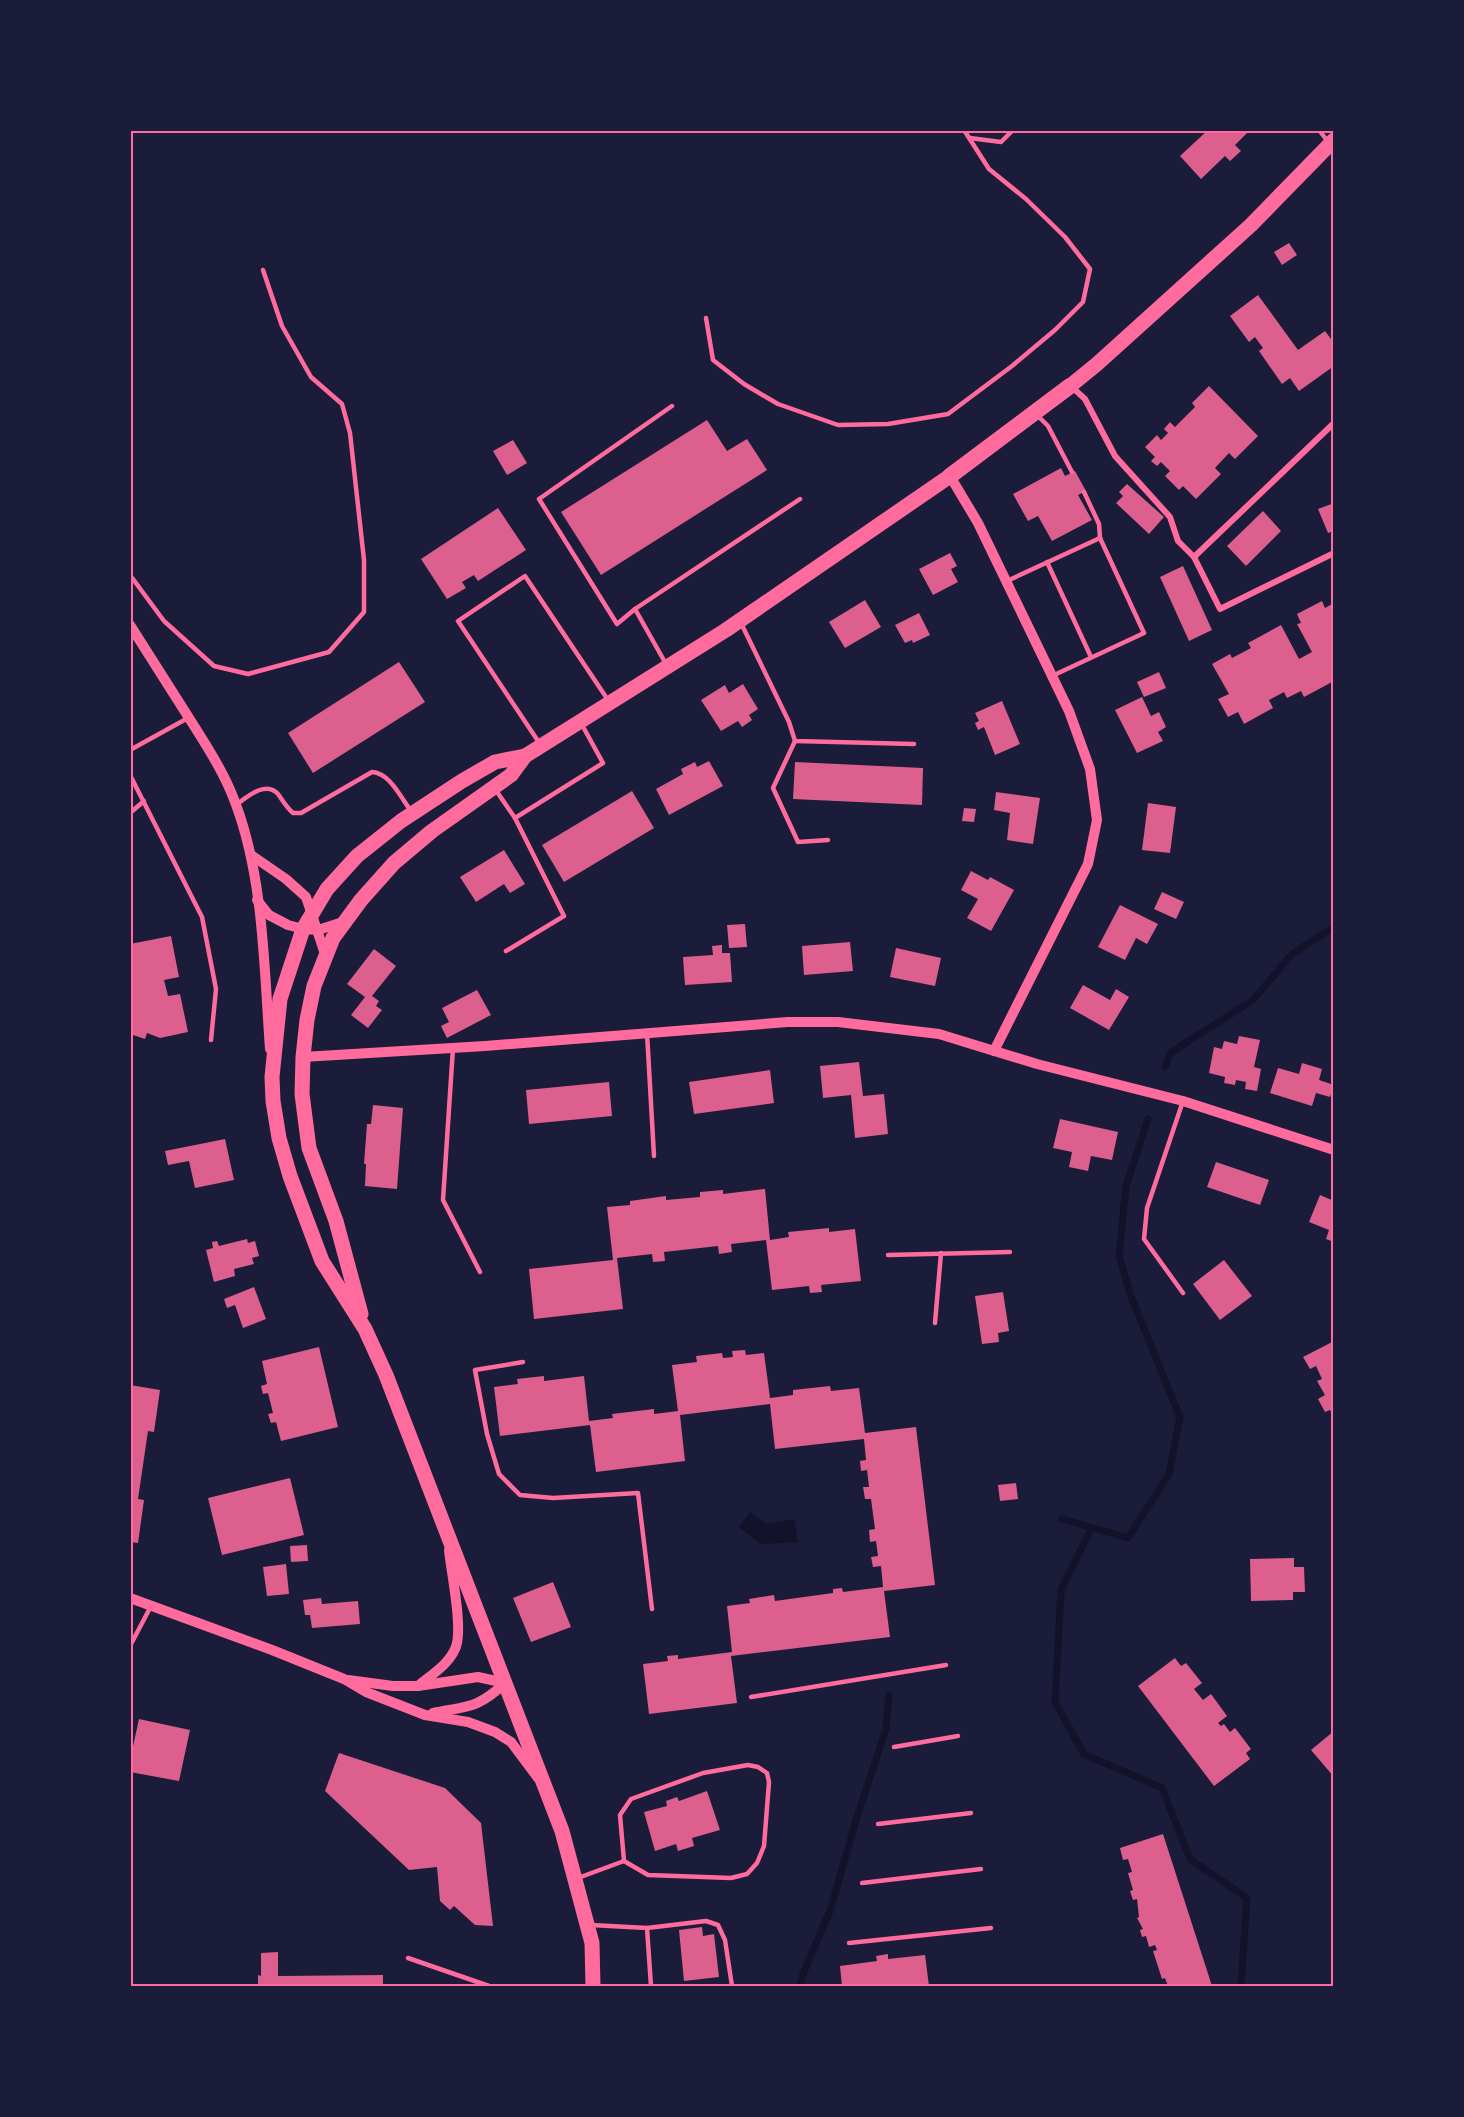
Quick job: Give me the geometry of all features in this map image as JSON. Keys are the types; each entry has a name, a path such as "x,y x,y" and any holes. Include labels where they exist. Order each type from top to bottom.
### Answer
{"highway":[{"path":"951,476 1070,386"}],"main road":[{"path":"1070,386 1251,225 1332,142"},
{"path":"365,1329 339,1232 309,1148 302,1094 307,1020 314,986 333,938 394,863 432,831 511,776 525,756 740,620 951,476"},
{"path":"525,756 495,762 412,814 357,856 327,889 312,913 311,929 280,999 272,1077 273,1101 279,1138 290,1176 322,1261 365,1329 386,1375 534,1753 562,1831 592,1942 593,1986"}],"street":[{"path":"1070,386 1085,399 1115,456 1170,517 1178,541 1194,558 1220,609 1334,553"},
{"path":"1194,558 1334,423"},
{"path":"951,476 978,523 1069,711 1090,770 1097,820 1088,864 994,1051"},
{"path":"130,625 189,718 224,778 236,805 251,855 257,900 272,1077"},
{"path":"251,855 286,879 306,897 312,913"},
{"path":"257,900 269,915 288,925 311,929 346,921"},
{"path":"311,929 325,954"},
{"path":"303,1057 453,1048 788,1022 838,1022 939,1034 1048,1067 1183,1101 1334,1150"},
{"path":"418,1686 448,1660 456,1648 459,1633 447,1534"},
{"path":"130,1598 266,1648 425,1715 468,1722 495,1732 511,1742 545,1788"},
{"path":"344,1680 393,1686 418,1686 478,1677 505,1683"},
{"path":"425,1715 475,1706 505,1683"}],"lane":[{"path":"705,318 713,360 744,384 778,404 838,425 888,424 948,414 1012,366 1055,330 1083,302 1090,269 1065,237 1026,199 988,169 964,130"},
{"path":"970,138 1001,142 1013,130"},
{"path":"1319,130 1332,142"},
{"path":"130,575 164,621 214,666 248,674 329,652 363,612 363,550 350,433 342,404 312,376 282,326 263,270"},
{"path":"672,406 538,499 617,624 635,609 800,499"},
{"path":"1035,413 1048,426 1072,472"},
{"path":"1052,676 1144,633 1100,538 1099,524 1084,492"},
{"path":"1006,581 1100,538"},
{"path":"1047,562 1091,657"},
{"path":"541,745 458,621 525,576 610,702"},
{"path":"635,609 668,666"},
{"path":"740,620 789,722 795,741 773,788 798,842 828,840"},
{"path":"130,750 189,718"},
{"path":"515,818 603,763 579,721"},
{"path":"795,741 914,744"},
{"path":"236,805 260,790 270,789 278,794 281,801 293,813 301,813 372,772 380,772 387,778 412,814"},
{"path":"130,775 202,917 216,989 211,1040"},
{"path":"494,788 515,818 564,916 506,951"},
{"path":"130,813 144,801"},
{"path":"647,1033 654,1156"},
{"path":"453,1048 442,1200 480,1272"},
{"path":"1183,1101 1147,1208 1144,1239 1183,1293"},
{"path":"888,1255 1010,1252"},
{"path":"935,1323 941,1253"},
{"path":"523,1362 475,1370 487,1434 499,1474 520,1495 553,1498 638,1493 652,1609"},
{"path":"130,1646 152,1605"},
{"path":"751,1697 946,1665"},
{"path":"894,1747 958,1736"},
{"path":"748,1765 758,1767 767,1773 769,1782 765,1846 757,1863 747,1874 731,1878 648,1875 624,1860 620,1815 631,1799 703,1773 748,1765"},
{"path":"878,1824 971,1813"},
{"path":"575,1879 624,1860"},
{"path":"862,1883 981,1869"},
{"path":"587,1924 647,1928 706,1921 718,1925 724,1940 732,1986"},
{"path":"647,1928 651,1986"},
{"path":"849,1943 991,1928"},
{"path":"408,1958 489,1986"}],"shaded area":[{"path":"750,1512 767,1524 794,1519 798,1542 760,1544 739,1527"}],"building":[{"path":"1208,130 1250,130 1235,145 1241,151 1230,161 1225,156 1201,179 1180,156"},
{"path":"1289,243 1297,255 1282,265 1274,252"},
{"path":"1258,295 1298,350 1325,331 1334,343 1334,366 1299,391 1290,378 1282,384 1259,351 1263,348 1255,337 1249,342 1230,316"},
{"path":"1209,386 1258,436 1235,459 1229,453 1215,468 1221,474 1196,499 1183,486 1179,490 1165,476 1170,471 1161,462 1157,466 1151,461 1155,457 1145,447 1157,435 1161,440 1168,433 1164,429 1170,422 1175,427 1195,407 1192,403"},
{"path":"707,420 727,451 747,439 767,470 601,575 561,512"},
{"path":"513,440 527,463 507,475 493,451"},
{"path":"1061,468 1065,476 1075,471 1086,491 1078,495 1092,520 1052,541 1038,516 1028,521 1013,494"},
{"path":"1127,484 1164,517 1149,534 1116,503 1123,496 1119,492"},
{"path":"1334,503 1334,531 1328,533 1318,509"},
{"path":"498,508 526,550 478,581 474,575 462,582 466,588 447,599 421,559"},
{"path":"1263,511 1281,531 1246,566 1227,546"},
{"path":"950,553 957,566 951,569 958,582 933,595 919,569"},
{"path":"1183,566 1212,630 1189,641 1160,577"},
{"path":"865,600 881,627 845,648 829,622"},
{"path":"1322,601 1325,608 1334,603 1334,681 1304,697 1301,691 1287,698 1284,692 1269,700 1273,708 1244,724 1238,712 1228,717 1218,699 1229,694 1212,664 1230,654 1232,658 1251,648 1248,643 1281,625 1299,659 1312,652 1297,624 1301,623 1297,614"},
{"path":"919,613 930,635 913,643 912,640 905,643 895,625"},
{"path":"399,662 425,702 313,773 288,733"},
{"path":"1159,672 1166,688 1144,697 1137,682"},
{"path":"743,684 758,709 749,715 752,720 742,727 738,721 721,731 701,700 725,685 729,693"},
{"path":"1142,697 1151,716 1159,712 1166,727 1158,732 1163,741 1137,753 1115,710"},
{"path":"1002,701 1020,744 995,755 984,727 978,730 975,723 979,721 975,713"},
{"path":"709,761 723,786 669,815 656,789 683,774 681,769 695,762 697,767"},
{"path":"795,762 923,768 922,805 793,799"},
{"path":"632,791 654,828 564,882 542,845"},
{"path":"996,792 1040,798 1033,844 1007,840 1010,813 994,810"},
{"path":"1148,803 1176,807 1170,853 1142,850"},
{"path":"964,808 976,809 974,822 962,821"},
{"path":"504,850 525,884 510,893 504,884 476,902 460,877"},
{"path":"971,871 988,880 990,877 1014,890 991,931 967,918 978,899 961,890"},
{"path":"1162,892 1184,902 1176,919 1154,909"},
{"path":"1120,905 1158,924 1147,944 1136,938 1125,960 1098,947"},
{"path":"745,924 747,947 729,948 727,925"},
{"path":"171,936 179,977 164,980 168,996 180,994 188,1032 160,1038 147,1033 145,1039 130,1034 130,944"},
{"path":"850,942 853,971 804,975 802,946"},
{"path":"722,945 722,953 730,953 732,982 685,985 683,957 713,955 712,946"},
{"path":"896,948 941,958 935,986 890,977"},
{"path":"374,949 396,966 372,996 379,1001 376,1006 382,1010 368,1028 351,1015 365,997 347,984"},
{"path":"1083,985 1110,1000 1116,989 1129,997 1109,1030 1070,1008"},
{"path":"477,990 491,1015 447,1038 441,1026 449,1022 442,1008"},
{"path":"1239,1036 1260,1040 1254,1067 1261,1069 1257,1091 1245,1089 1246,1082 1236,1080 1235,1085 1224,1083 1225,1077 1209,1073 1214,1047 1222,1049 1224,1041 1237,1044"},
{"path":"859,1062 863,1096 884,1094 888,1134 855,1138 851,1095 823,1098 820,1066"},
{"path":"1302,1063 1322,1069 1319,1080 1334,1085 1330,1097 1316,1093 1312,1106 1270,1093 1278,1068 1299,1074"},
{"path":"770,1070 774,1103 694,1114 689,1082"},
{"path":"609,1082 612,1116 529,1124 526,1090"},
{"path":"373,1105 403,1108 397,1189 365,1186 367,1124 371,1124"},
{"path":"1060,1119 1118,1132 1112,1160 1091,1156 1088,1171 1069,1167 1072,1152 1053,1148"},
{"path":"225,1139 234,1180 195,1188 189,1161 168,1165 165,1151"},
{"path":"1216,1162 1269,1180 1260,1205 1207,1187"},
{"path":"765,1189 770,1240 789,1237 788,1232 829,1228 829,1232 855,1229 861,1281 821,1285 822,1292 810,1293 809,1286 772,1290 766,1240 731,1244 732,1252 719,1254 718,1246 664,1252 665,1261 653,1262 652,1254 617,1258 623,1309 534,1319 529,1269 613,1260 607,1207 630,1205 630,1201 666,1196 666,1200 700,1197 700,1192 723,1190 723,1194"},
{"path":"1320,1195 1334,1201 1334,1242 1326,1239 1329,1230 1309,1222"},
{"path":"247,1239 248,1243 255,1241 259,1256 252,1258 254,1264 234,1269 235,1276 214,1282 206,1250 213,1248 212,1242 217,1241 219,1246"},
{"path":"1224,1260 1252,1296 1220,1320 1193,1284"},
{"path":"254,1287 266,1319 243,1328 235,1305 227,1308 224,1299"},
{"path":"1003,1292 1009,1331 998,1333 999,1342 982,1344 975,1296"},
{"path":"1334,1341 1334,1417 1330,1410 1325,1412 1318,1399 1325,1395 1317,1381 1322,1379 1316,1366 1310,1369 1303,1357"},
{"path":"319,1347 338,1427 281,1441 276,1422 271,1423 268,1414 273,1413 268,1393 263,1394 261,1386 267,1384 262,1361"},
{"path":"745,1350 746,1355 764,1353 770,1398 793,1395 793,1390 830,1386 831,1391 859,1388 865,1433 916,1427 935,1585 884,1591 890,1637 731,1656 737,1703 649,1714 643,1664 668,1661 667,1656 678,1655 678,1659 732,1652 727,1606 750,1603 749,1599 774,1595 775,1601 833,1593 833,1589 842,1588 843,1592 883,1587 881,1566 873,1567 871,1557 878,1556 876,1541 870,1542 869,1530 875,1529 871,1499 865,1499 863,1487 869,1487 867,1470 861,1471 860,1461 866,1460 864,1439 775,1449 770,1404 680,1415 685,1461 596,1472 590,1425 500,1436 494,1387 518,1384 517,1379 544,1376 544,1381 584,1376 589,1421 613,1418 612,1414 654,1409 654,1414 678,1411 672,1365 697,1362 696,1356 722,1353 723,1358 733,1357 732,1351"},
{"path":"130,1385 160,1390 154,1432 148,1431 138,1499 144,1500 138,1543 130,1542"},
{"path":"290,1478 304,1535 222,1555 208,1498"},
{"path":"1016,1483 1018,1499 1000,1501 998,1485"},
{"path":"307,1545 308,1561 291,1562 290,1546"},
{"path":"1294,1558 1294,1567 1304,1567 1305,1592 1293,1592 1293,1600 1251,1601 1250,1559"},
{"path":"286,1564 289,1594 267,1596 263,1567"},
{"path":"553,1582 571,1627 531,1642 513,1598"},
{"path":"321,1598 322,1604 358,1601 360,1624 312,1628 310,1615 305,1615 303,1600"},
{"path":"1175,1658 1181,1666 1186,1663 1202,1683 1194,1689 1203,1700 1211,1694 1227,1716 1218,1723 1221,1726 1224,1724 1230,1732 1235,1728 1251,1749 1246,1753 1250,1759 1214,1786 1138,1686"},
{"path":"139,1719 190,1730 179,1781 130,1772 130,1760"},
{"path":"1334,1731 1334,1777 1311,1750"},
{"path":"339,1753 445,1788 481,1823 493,1926 475,1925 454,1906 450,1910 440,1901 437,1867 409,1870 325,1791"},
{"path":"707,1791 720,1830 692,1838 694,1846 678,1851 676,1844 655,1851 644,1812 667,1806 666,1801 677,1797 679,1801"},
{"path":"1163,1834 1212,1986 1168,1986 1165,1978 1162,1979 1153,1951 1157,1950 1155,1945 1149,1947 1146,1936 1142,1937 1140,1930 1143,1929 1137,1918 1139,1917 1137,1899 1133,1900 1130,1891 1133,1890 1128,1873 1132,1872 1128,1859 1123,1860 1120,1848"},
{"path":"702,1927 703,1936 714,1934 719,1977 684,1981 679,1930"},
{"path":"278,1952 278,1976 383,1975 383,1986 258,1986 258,1975 261,1976 261,1953"},
{"path":"888,1954 888,1959 925,1955 929,1986 842,1986 840,1966 877,1961 876,1956"}],"waterway":[{"path":"1165,1067 1170,1053 1253,1000 1292,954 1334,927"},
{"path":"1062,1519 1128,1538 1169,1474 1180,1417 1130,1294 1119,1255 1126,1186 1148,1119"},
{"path":"1091,1529 1061,1590 1055,1702 1084,1754 1162,1788 1190,1859 1247,1898 1241,1986"},
{"path":"800,1986 830,1911 857,1817 886,1729 889,1695"}]}
